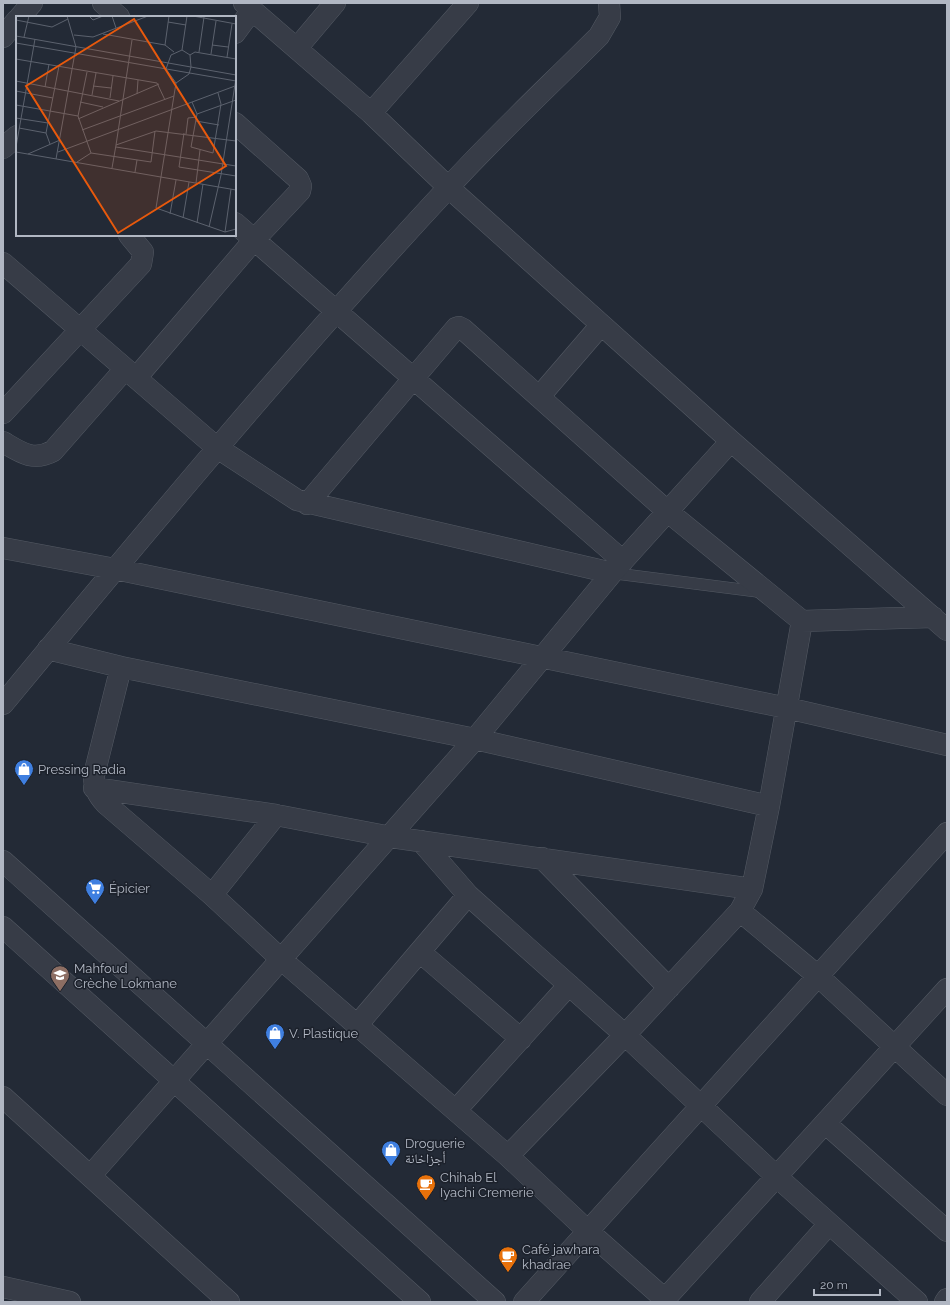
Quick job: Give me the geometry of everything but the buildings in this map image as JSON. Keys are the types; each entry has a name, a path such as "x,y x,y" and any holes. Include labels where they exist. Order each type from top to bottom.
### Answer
{"street":[{"path":"20,16 32,3"},
{"path":"103,3 117,16"},
{"path":"296,48 335,3"},
{"path":"370,113 468,3"},
{"path":"3,704 216,447 337,311 448,187 599,36 610,17 609,3"},
{"path":"236,31 248,7 370,113 448,187 731,441 940,624"},
{"path":"3,442 26,456 45,456 53,451 131,373 298,193 301,186 298,179 236,124"},
{"path":"3,148 16,137"},
{"path":"236,224 414,379 618,567"},
{"path":"5,407 80,330 141,264 143,252 130,236"},
{"path":"3,263 216,447 297,500 307,504 441,532 618,567"},
{"path":"539,397 601,325"},
{"path":"307,504 456,328 459,327 667,511 802,621 940,624"},
{"path":"91,1175 391,837 475,739 540,658 618,567 731,441"},
{"path":"3,548 115,569 786,708 947,745"},
{"path":"508,1156 625,1035 740,911 752,889 769,806 802,621"},
{"path":"48,649 121,666 475,739 769,806"},
{"path":"121,666 94,775 94,788 106,804 212,895 282,960 358,1024 508,1156 589,1232 666,1300 776,1176 947,989"},
{"path":"94,788 276,815 391,837 752,889"},
{"path":"212,895 276,815"},
{"path":"524,1302 589,1232 947,832"},
{"path":"421,841 468,895 625,1035 702,1105 776,1176 917,1302"},
{"path":"542,858 668,988"},
{"path":"3,862 495,1302"},
{"path":"358,1024 468,895"},
{"path":"740,911 818,976 947,1095"},
{"path":"3,926 174,1082 420,1302"},
{"path":"420,952 521,1039"},
{"path":"456,1110 569,985"},
{"path":"3,1097 91,1175 229,1302"},
{"path":"825,1123 947,1231"},
{"path":"760,1302 829,1224"},
{"path":"3,1287 60,1301"}],"lane":[{"path":"618,567 767,592"}],"place":[{"name":"Pressing Radia","path":"24,786"},
{"name":"Épicier","path":"95,905"},
{"name":"Mahfoud Crèche Lokmane","path":"60,992"},
{"name":"V. Plastique","path":"275,1050"},
{"name":"Droguerie أجزاخانة","path":"391,1167"},
{"name":"Chihab El Iyachi Cremerie","path":"426,1201"},
{"name":"Café jawhara khadrae","path":"508,1273"}]}
